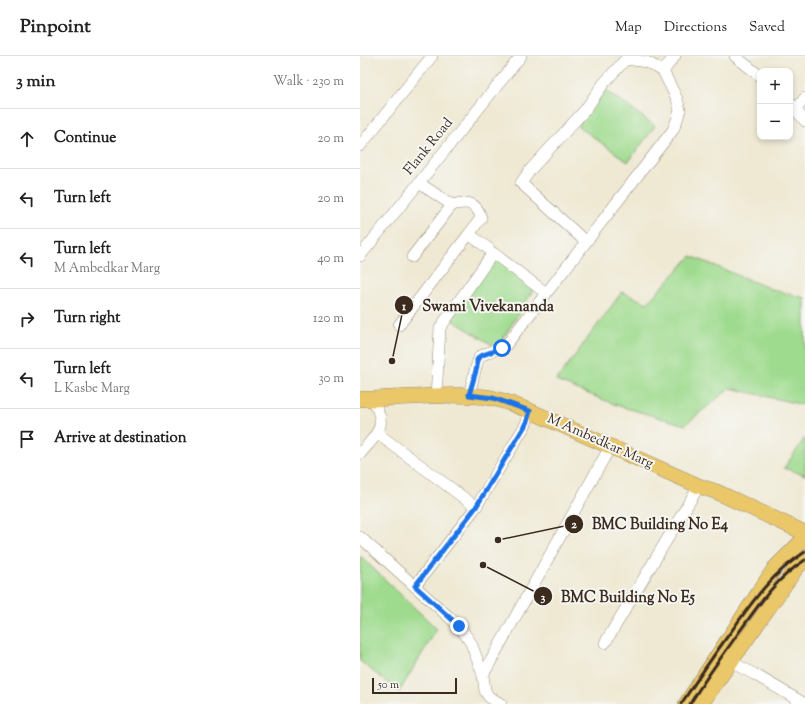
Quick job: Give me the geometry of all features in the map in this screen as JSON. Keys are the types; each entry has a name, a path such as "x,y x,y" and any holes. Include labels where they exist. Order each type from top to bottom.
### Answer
{"main road":[{"name":"M Ambedkar Marg","path":"366,399 469,395 493,398 530,411 699,486 717,492 805,533"},
{"path":"701,704 724,659 775,568 805,538"},
{"path":"686,704 724,659 796,567 805,560"}],"street":[{"path":"360,146 432,56"},
{"name":"Flank Road","path":"360,256 521,56"},
{"path":"663,71 675,56"},
{"path":"735,56 757,74"},
{"path":"469,395 477,367 477,360 480,356 506,345 673,130 678,120 680,110 678,99 663,71 647,62 626,59 604,83 585,110 531,169 521,183 586,242"},
{"path":"805,98 793,106 805,121"},
{"path":"419,183 452,205"},
{"path":"399,325 469,234 480,218 479,211 472,204 463,202 452,205 412,257"},
{"path":"469,234 489,249"},
{"path":"436,397 440,328 493,253 546,293"},
{"path":"360,454 381,426 380,412 366,399"},
{"path":"415,586 476,507 526,424 530,411"},
{"path":"377,433 476,507"},
{"path":"482,675 610,447"},
{"path":"605,643 699,486"},
{"path":"360,537 459,626 471,643 482,675 485,691 489,697 501,704"},
{"path":"724,659 754,674 805,704"}],"green space":[{"path":"604,89 655,126 628,162 578,126"},
{"path":"489,254 537,284 497,348 449,318"},
{"path":"691,256 771,289 805,298 805,408 803,405 730,388 685,425 619,406 556,381 622,292 647,303"},
{"path":"805,438 805,475 784,468"},
{"path":"360,556 437,629 399,692 360,661"}],"railway":[{"path":"681,704 717,650 763,589 782,569 805,552"},
{"path":"690,704 701,686 767,594 784,576 805,560"}],"place":[{"name":"Swami Vivekananda","path":"392,361"},
{"name":"BMC Building No E4","path":"498,540"},
{"name":"BMC Building No E5","path":"483,565"}],"route":[{"path":"459,626 415,586 476,507 526,424 530,411 493,398 469,395 477,367 477,360 480,356 502,348"}]}
